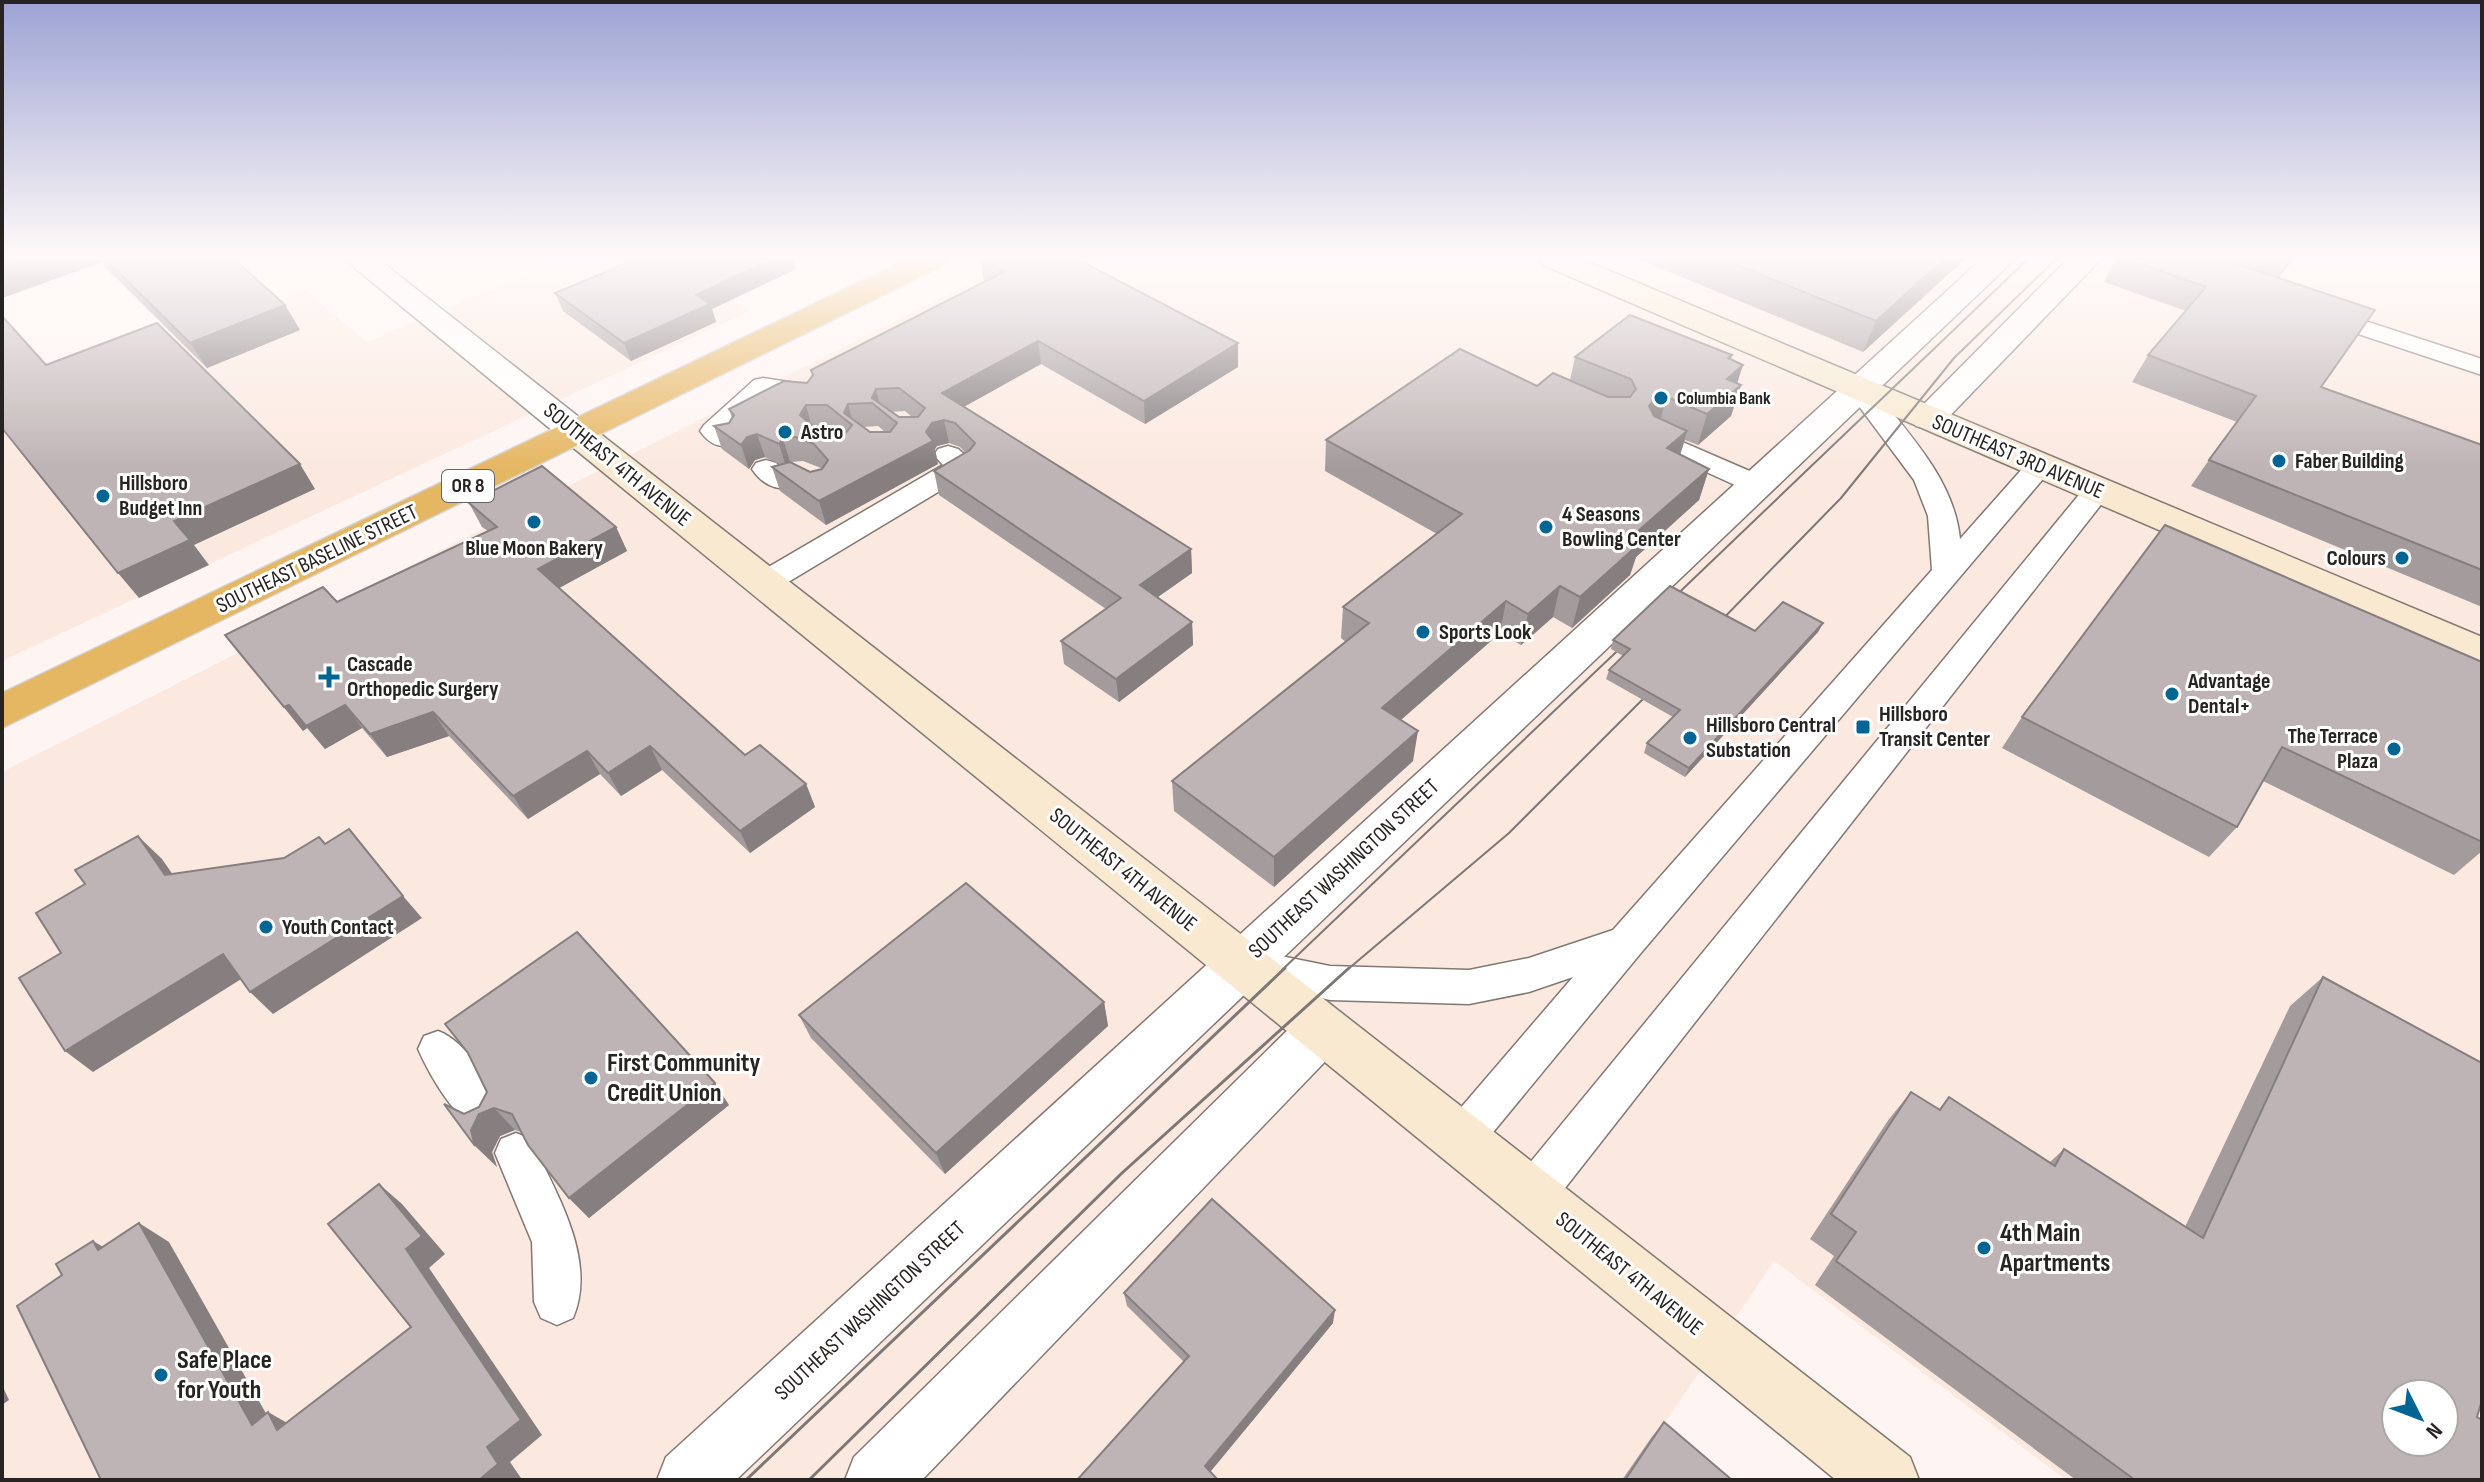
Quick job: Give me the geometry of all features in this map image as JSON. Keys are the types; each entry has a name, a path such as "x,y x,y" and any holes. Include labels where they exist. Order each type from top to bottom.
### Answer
{"highway":[{"name":"SOUTHEAST BASELINE STREET","path":"2,712 792,328"}],"street":[{"name":"SOUTHEAST 4TH AVENUE","path":"450,328 764,583 1887,1480"},
{"name":"SOUTHEAST 3RD AVENUE","path":"1716,328 2482,654"},
{"name":"SOUTHEAST WASHINGTON STREET","path":"689,1480 1926,328"},
{"path":"1928,419 2018,328"},
{"path":"877,1480 1323,1029"}],"lane":[{"path":"2364,328 2482,367"},
{"path":"735,433 714,431 763,386 771,401 793,403"},
{"path":"1860,390 1927,478 1943,516 1947,570"},
{"path":"1657,439 1758,485"},
{"path":"1461,1139 1626,942 2040,466"},
{"path":"764,583 835,530 934,469"},
{"path":"1531,1196 2097,491"},
{"path":"1242,964 1330,983 1469,987 1529,975 1626,942"},
{"path":"438,1049 484,1113"},
{"path":"516,1153 554,1242 557,1302"}],"shaded area":[{"path":"207,328 350,328 367,342 400,328 713,328 2,661 2,346 23,338 63,384"},
{"path":"881,328 2482,328 2482,1480 2066,1480 1774,1261 1654,1439 1702,1480 2,1480 2,772"}],"building":[{"path":"2,328 13,328 46,365 143,328 162,328 300,464 174,521 190,540 118,573 2,428"},
{"path":"175,328 227,328 190,343"},
{"path":"604,328 657,328 624,343"},
{"path":"893,328 1210,328 1238,343 1144,401 1038,341 942,393 1191,549 1140,585 1192,622 1116,679 1061,641 1121,598 934,471 970,450 975,443 955,423 944,420 932,423 926,432 933,441 819,501 772,467 790,462 810,472 822,469 828,460 814,444 796,437 783,438 779,444 757,434 747,437 741,445 714,426 729,423 734,415 729,409 784,381 807,383 813,375 811,370","holes":["899,388 925,408 918,417 899,417 872,398 876,389","872,403 897,423 890,432 870,432 844,413 848,404","806,405 827,405 852,425 845,434 820,432 800,415"]},
{"path":"1613,328 1664,328 1732,355 1728,358 1743,365 1727,379 1741,385 1707,414 1667,397 1655,399 1649,406 1654,416 1687,431 1667,448 1709,469 1630,538 1640,543 1580,597 1560,586 1528,614 1506,601 1382,708 1418,731 1274,857 1172,781 1369,623 1343,607 1462,514 1326,440 1460,349 1537,386 1553,373 1608,397 1630,397 1636,389 1631,379 1575,357"},
{"path":"2171,328 2362,328 2321,387 2482,445 2482,570 2209,460 2256,396 2148,355"},
{"path":"542,466 616,527 538,569 745,755 760,745 806,784 740,831 650,746 608,773 587,751 513,796 433,712 370,734 345,705 306,726 289,705 284,707 225,635 323,587 337,602 497,527 469,503"},
{"path":"2165,525 2482,662 2482,842 2282,747 2237,827 2022,717"},
{"path":"1670,586 1755,631 1783,602 1823,623 1689,768 1647,743 1680,710 1609,670 1630,649 1613,640"},
{"path":"349,829 403,896 250,992 223,954 65,1051 19,978 61,953 36,913 85,884 75,870 138,836 165,875 284,858 319,837 325,844"},
{"path":"966,883 1104,1002 936,1153 799,1015"},
{"name":"First Community Credit Union","path":"577,932 715,1083 569,1198 528,1145 512,1114 494,1108 479,1114 471,1130 475,1146 444,1104 464,1114 479,1107 487,1092 468,1053 445,1024"},
{"name":"4th Main Apartments","path":"2323,977 2482,1063 2482,1400 2477,1417 2482,1420 2482,1480 2135,1480 1836,1261 1856,1232 1831,1214 1911,1092 1940,1110 1949,1097 2055,1166 2064,1149 2203,1238"},
{"path":"379,1184 422,1236 406,1249 521,1420 487,1447 498,1464 479,1480 101,1480 17,1306 62,1275 56,1264 93,1241 98,1250 139,1223 252,1425 268,1412 277,1430 411,1327 328,1224"},
{"path":"1212,1199 1335,1310 1205,1466 1218,1480 1077,1480 1189,1356 1124,1293"},
{"path":"1664,1422 1732,1480 1625,1480"}],"tram line":[{"path":"1665,606 1956,328"},
{"path":"1711,631 1841,498 1954,358 1985,328"},
{"path":"1282,970 1633,636"},
{"path":"1347,970 1509,833 1657,685"},
{"path":"746,1480 1285,968"},
{"path":"809,1480 1122,1173 1349,968"}],"place":[{"name":"Columbia Bank","path":"1661,398"},
{"name":"Astro","path":"785,432"},
{"name":"Faber Building","path":"2279,461"},
{"name":"Hillsboro Budget Inn","path":"103,496"},
{"name":"Blue Moon Bakery","path":"534,522"},
{"name":"4 Seasons Bowling Center","path":"1546,527"},
{"name":"Colours","path":"2402,558"},
{"name":"Sports Look","path":"1423,632"},
{"name":"Cascade Orthopedic Surgery","path":"329,677"},
{"name":"Advantage Dental+","path":"2172,694"},
{"name":"Hillsboro Transit Center","path":"1863,727"},
{"name":"Hillsboro Central Substation","path":"1690,738"},
{"name":"The Terrace Plaza","path":"2394,749"},
{"name":"Youth Contact","path":"266,927"},
{"name":"First Community Credit Union","path":"591,1078"},
{"name":"4th Main Apartments","path":"1984,1248"},
{"name":"Safe Place for Youth","path":"161,1375"}]}
